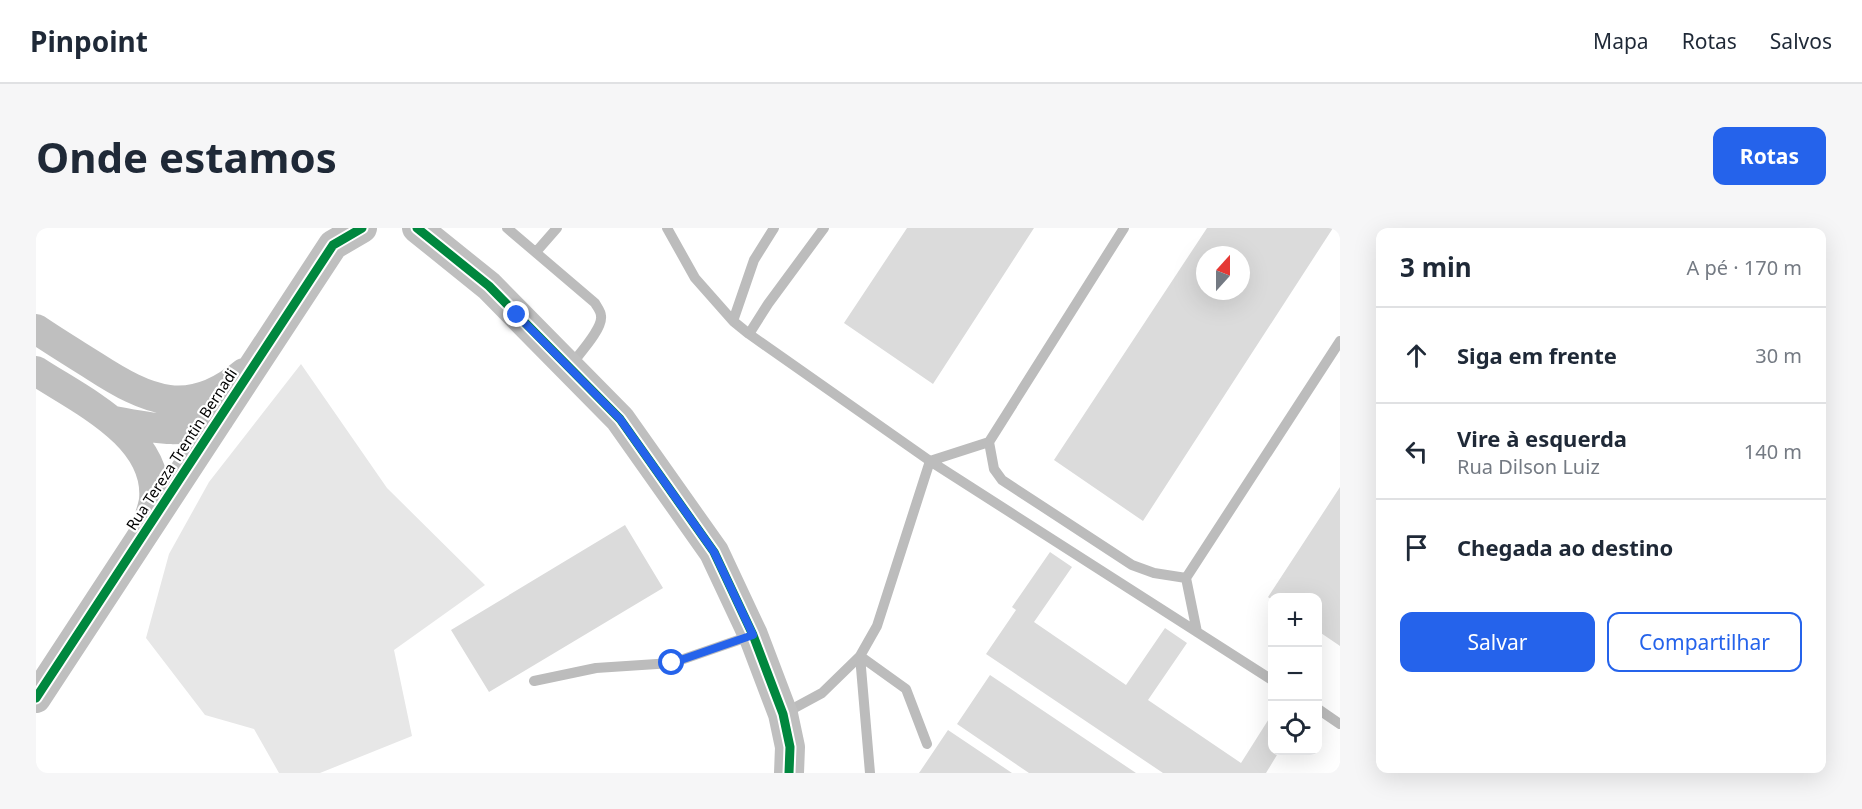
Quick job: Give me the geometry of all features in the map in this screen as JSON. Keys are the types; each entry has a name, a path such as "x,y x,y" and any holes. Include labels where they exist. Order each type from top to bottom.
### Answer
{"street":[{"name":"Rua Tereza Trentin Bernadi","path":"319,266 324,228"},
{"name":"Rua Tereza Trentin Bernadi","path":"36,698 333,245 362,228"},
{"path":"417,228 489,286 620,419 714,552 753,635 783,714 790,747 789,773"},
{"path":"36,329 120,383 160,399 183,401 207,396 227,387 255,363"},
{"path":"36,371 114,421 138,446 152,479 154,499 147,528"},
{"path":"114,421 169,430 195,428 219,419"}],"lane":[{"path":"507,228 595,303 601,314 600,323 594,334 569,367"},
{"path":"536,252 557,228"},
{"path":"667,228 695,278 733,321 749,334 930,461 1268,677"},
{"path":"733,321 754,260 774,228"},
{"path":"749,334 768,304 824,228"},
{"path":"930,461 989,442 1124,228"},
{"path":"1197,632 1186,578 1340,341"},
{"path":"989,442 994,470 1002,480 1132,565 1154,573 1186,578"},
{"path":"783,714 822,693 860,656 877,626 930,461"},
{"path":"534,681 596,668 672,663 753,635"},
{"path":"860,656 906,689 927,744"},
{"path":"860,656 870,773"},
{"path":"1322,712 1340,724"}],"shaded area":[{"path":"301,364 387,488 485,585 394,650 412,736 320,773 279,773 254,729 205,715 146,638 169,554 209,482"}],"building":[{"path":"907,228 1034,228 933,384 844,323"},
{"path":"1207,228 1333,228 1143,521 1054,460"},
{"path":"1340,487 1340,646 1322,634 1322,593 1271,593"},
{"path":"625,525 663,588 489,692 451,630"},
{"path":"1050,552 1072,567 1034,622 1126,685 1165,628 1187,643 1148,700 1241,763 1268,720 1268,755 1277,755 1266,773 1163,773 986,654 1016,610 1012,607"},
{"path":"990,675 1136,773 1029,773 957,724"},
{"path":"948,730 1012,773 919,773"}],"cycle path":[{"path":"36,698 333,245 362,228"},
{"path":"417,228 489,286 620,419 714,552 753,635 783,714 790,747 789,773"}],"route":[{"path":"517,315 620,419 714,552 753,635 672,663"}]}
